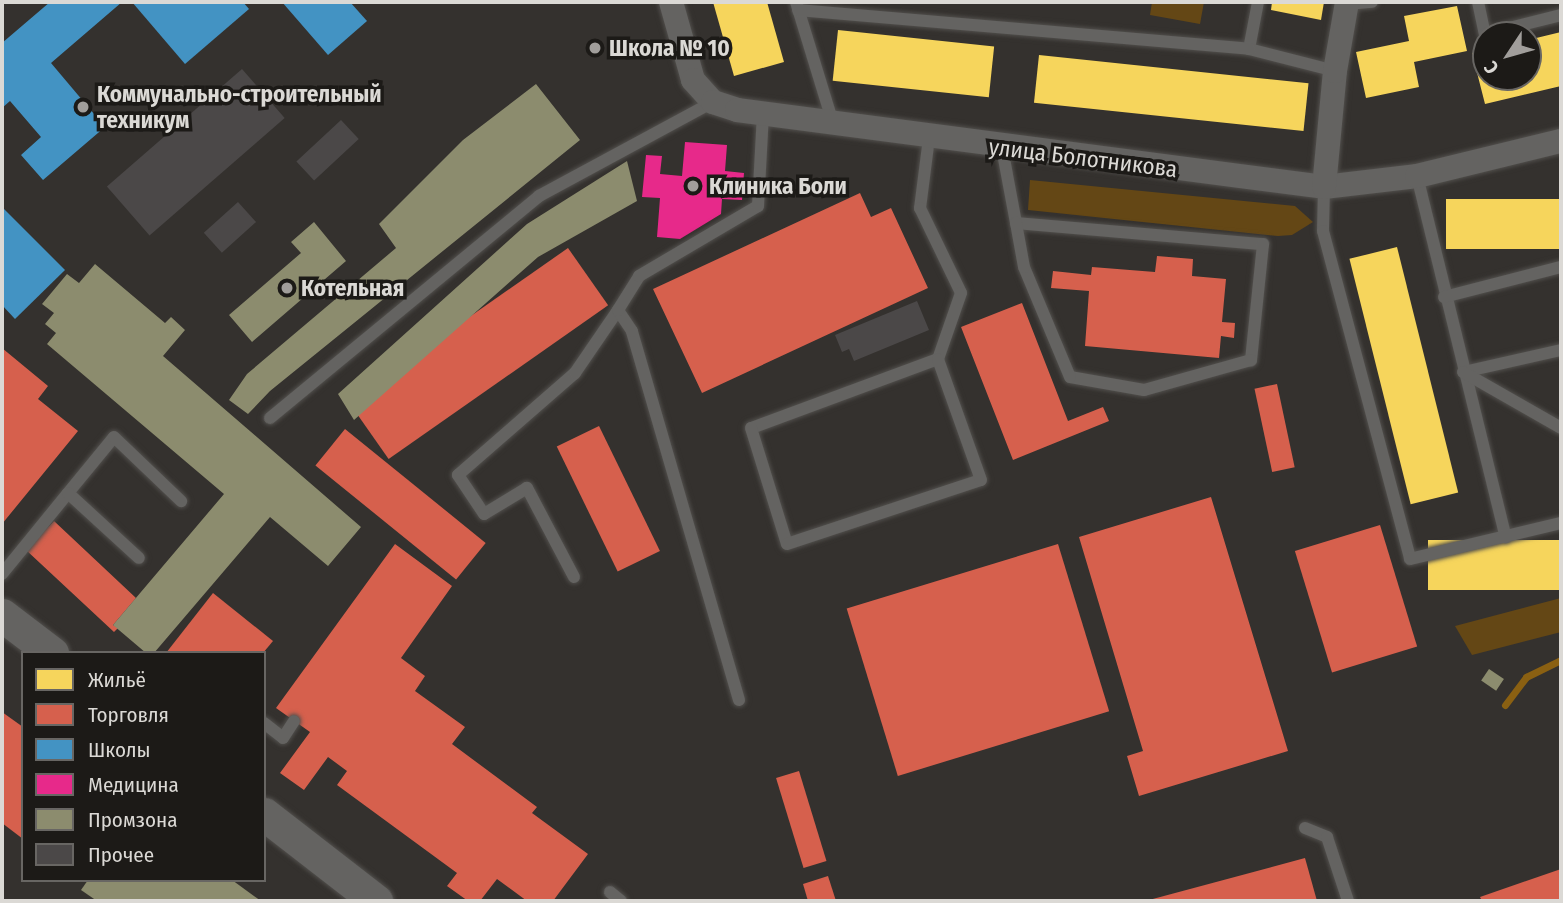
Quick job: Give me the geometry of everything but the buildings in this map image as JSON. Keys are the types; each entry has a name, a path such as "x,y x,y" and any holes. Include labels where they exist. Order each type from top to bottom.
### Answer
{"main road":[{"path":"2,615 49,651"},
{"path":"266,816 376,901"}],"street":[{"path":"671,2 693,80 713,102"},
{"path":"1324,187 1335,71 1347,3"},
{"name":"улица Болотникова","path":"713,102 763,113 929,138 1324,187 1416,176 1561,141"}],"lane":[{"path":"1249,49 1258,2"},
{"path":"1347,3 1372,2"},
{"path":"1478,2 1485,34 1561,15"},
{"path":"832,123 797,6 1249,49 1335,71"},
{"path":"270,418 539,196 713,102"},
{"path":"574,577 527,488 484,514 458,475 575,373 639,276 758,206 763,113"},
{"path":"929,138 920,208 961,293 938,359 981,480 787,544 751,428 938,359"},
{"path":"1002,148 1024,267 1070,377 1144,390 1251,360 1263,244 1016,223"},
{"path":"1416,176 1444,297 1506,537"},
{"path":"1324,187 1323,231 1410,559 1561,523"},
{"path":"1444,297 1561,267"},
{"path":"618,310 632,331 739,700"},
{"path":"1464,372 1561,351"},
{"path":"1464,372 1561,428"},
{"path":"2,573 114,438 181,502"},
{"path":"68,493 139,558"},
{"path":"266,724 284,738 294,721"},
{"path":"1305,828 1328,837 1348,901"},
{"path":"610,892 621,901"}],"shaded area":[{"path":"1152,2 1204,2 1200,24 1150,15"},
{"path":"1030,180 1295,206 1313,222 1292,235 1278,236 1028,210"},
{"path":"1561,598 1561,632 1472,655 1455,626"}],"waterway":[{"path":"1505,705 1526,677 1561,660"}],"place":[{"name":"Школа № 10","path":"595,48"},
{"name":"Коммунально-строительный техникум","path":"83,107"},
{"name":"Клиника Боли","path":"693,186"},
{"name":"Котельная","path":"287,288"}]}
